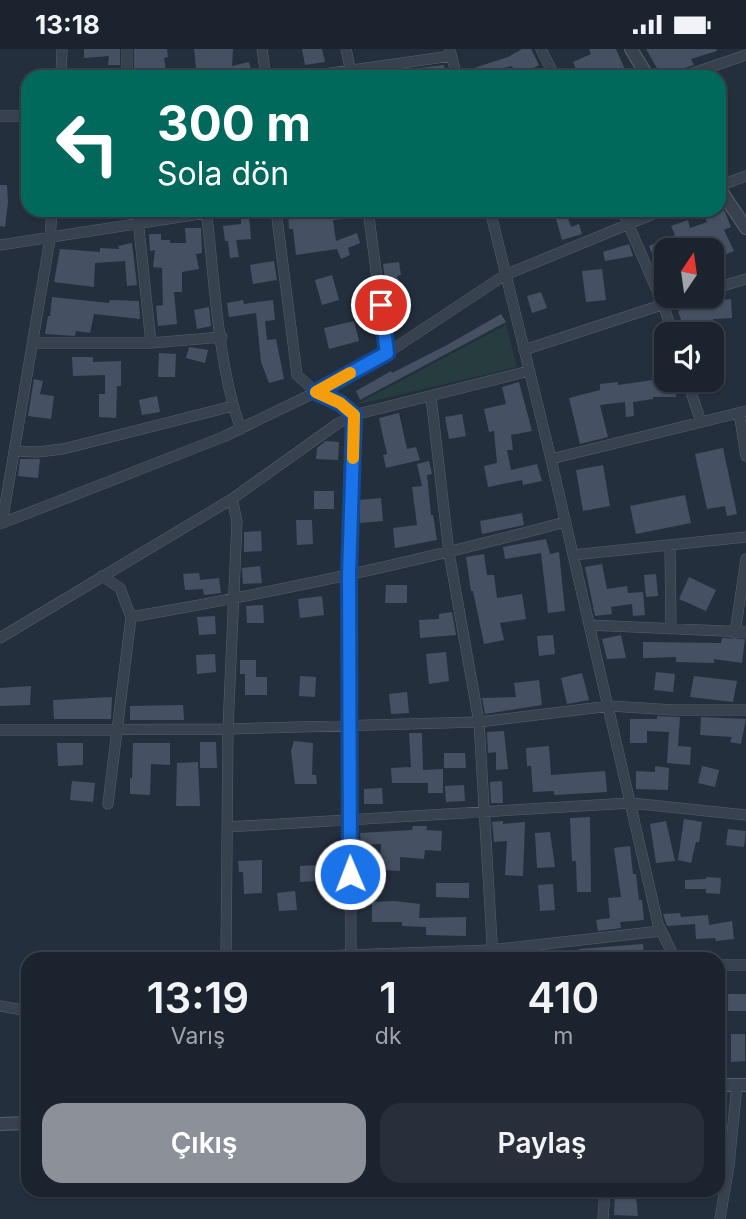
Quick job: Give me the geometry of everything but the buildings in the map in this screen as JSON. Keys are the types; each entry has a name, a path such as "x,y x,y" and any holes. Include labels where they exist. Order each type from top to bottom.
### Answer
{"street":[{"path":"61,70 62,49"},
{"path":"127,49 127,70"},
{"path":"262,49 265,70"},
{"path":"346,49 351,70"},
{"path":"541,49 552,70"},
{"path":"631,49 644,70"},
{"path":"366,70 450,52 455,70"},
{"path":"702,70 746,55"},
{"path":"0,116 21,116"},
{"path":"726,184 746,176"},
{"path":"726,198 746,228"},
{"path":"1,524 33,343 52,217"},
{"path":"139,217 152,343"},
{"path":"0,245 173,217"},
{"path":"207,217 233,406 241,429"},
{"path":"277,217 296,375 316,392 340,403 354,415"},
{"path":"369,217 387,353"},
{"path":"492,217 610,706 661,931 672,952"},
{"path":"625,217 654,284"},
{"path":"1,524 241,429 387,353 505,275 647,217"},
{"path":"724,285 746,279"},
{"path":"524,350 654,307"},
{"path":"33,343 152,343 222,337"},
{"path":"0,638 232,499 337,424 354,415 529,371"},
{"path":"691,392 701,422"},
{"path":"432,397 449,553 479,722 492,952"},
{"path":"15,450 37,452 63,449 233,406"},
{"path":"551,459 742,412 746,456"},
{"path":"351,952 349,576 354,415"},
{"path":"226,952 228,729 237,521 232,499"},
{"path":"131,617 349,576 565,523"},
{"path":"573,555 746,537"},
{"path":"670,545 671,629"},
{"path":"589,625 741,633 746,559"},
{"path":"102,576 120,588 131,617 108,804"},
{"path":"0,730 228,729 479,722 610,706 674,710 746,710"},
{"path":"227,827 631,803 746,815"},
{"path":"507,952 661,931"},
{"path":"725,965 746,965"},
{"path":"0,1006 21,1010"},
{"path":"725,1189 741,1085"},
{"path":"0,1124 21,1123"},
{"path":"603,1219 605,1197"},
{"path":"720,1219 724,1197"}],"green space":[{"path":"506,325 517,367 355,405"}],"slow traffic":[{"path":"350,373 316,392 340,403 354,415 353,458"}],"route":[{"path":"350,874 349,576 354,415 340,403 316,392 387,353 381,305"}]}
